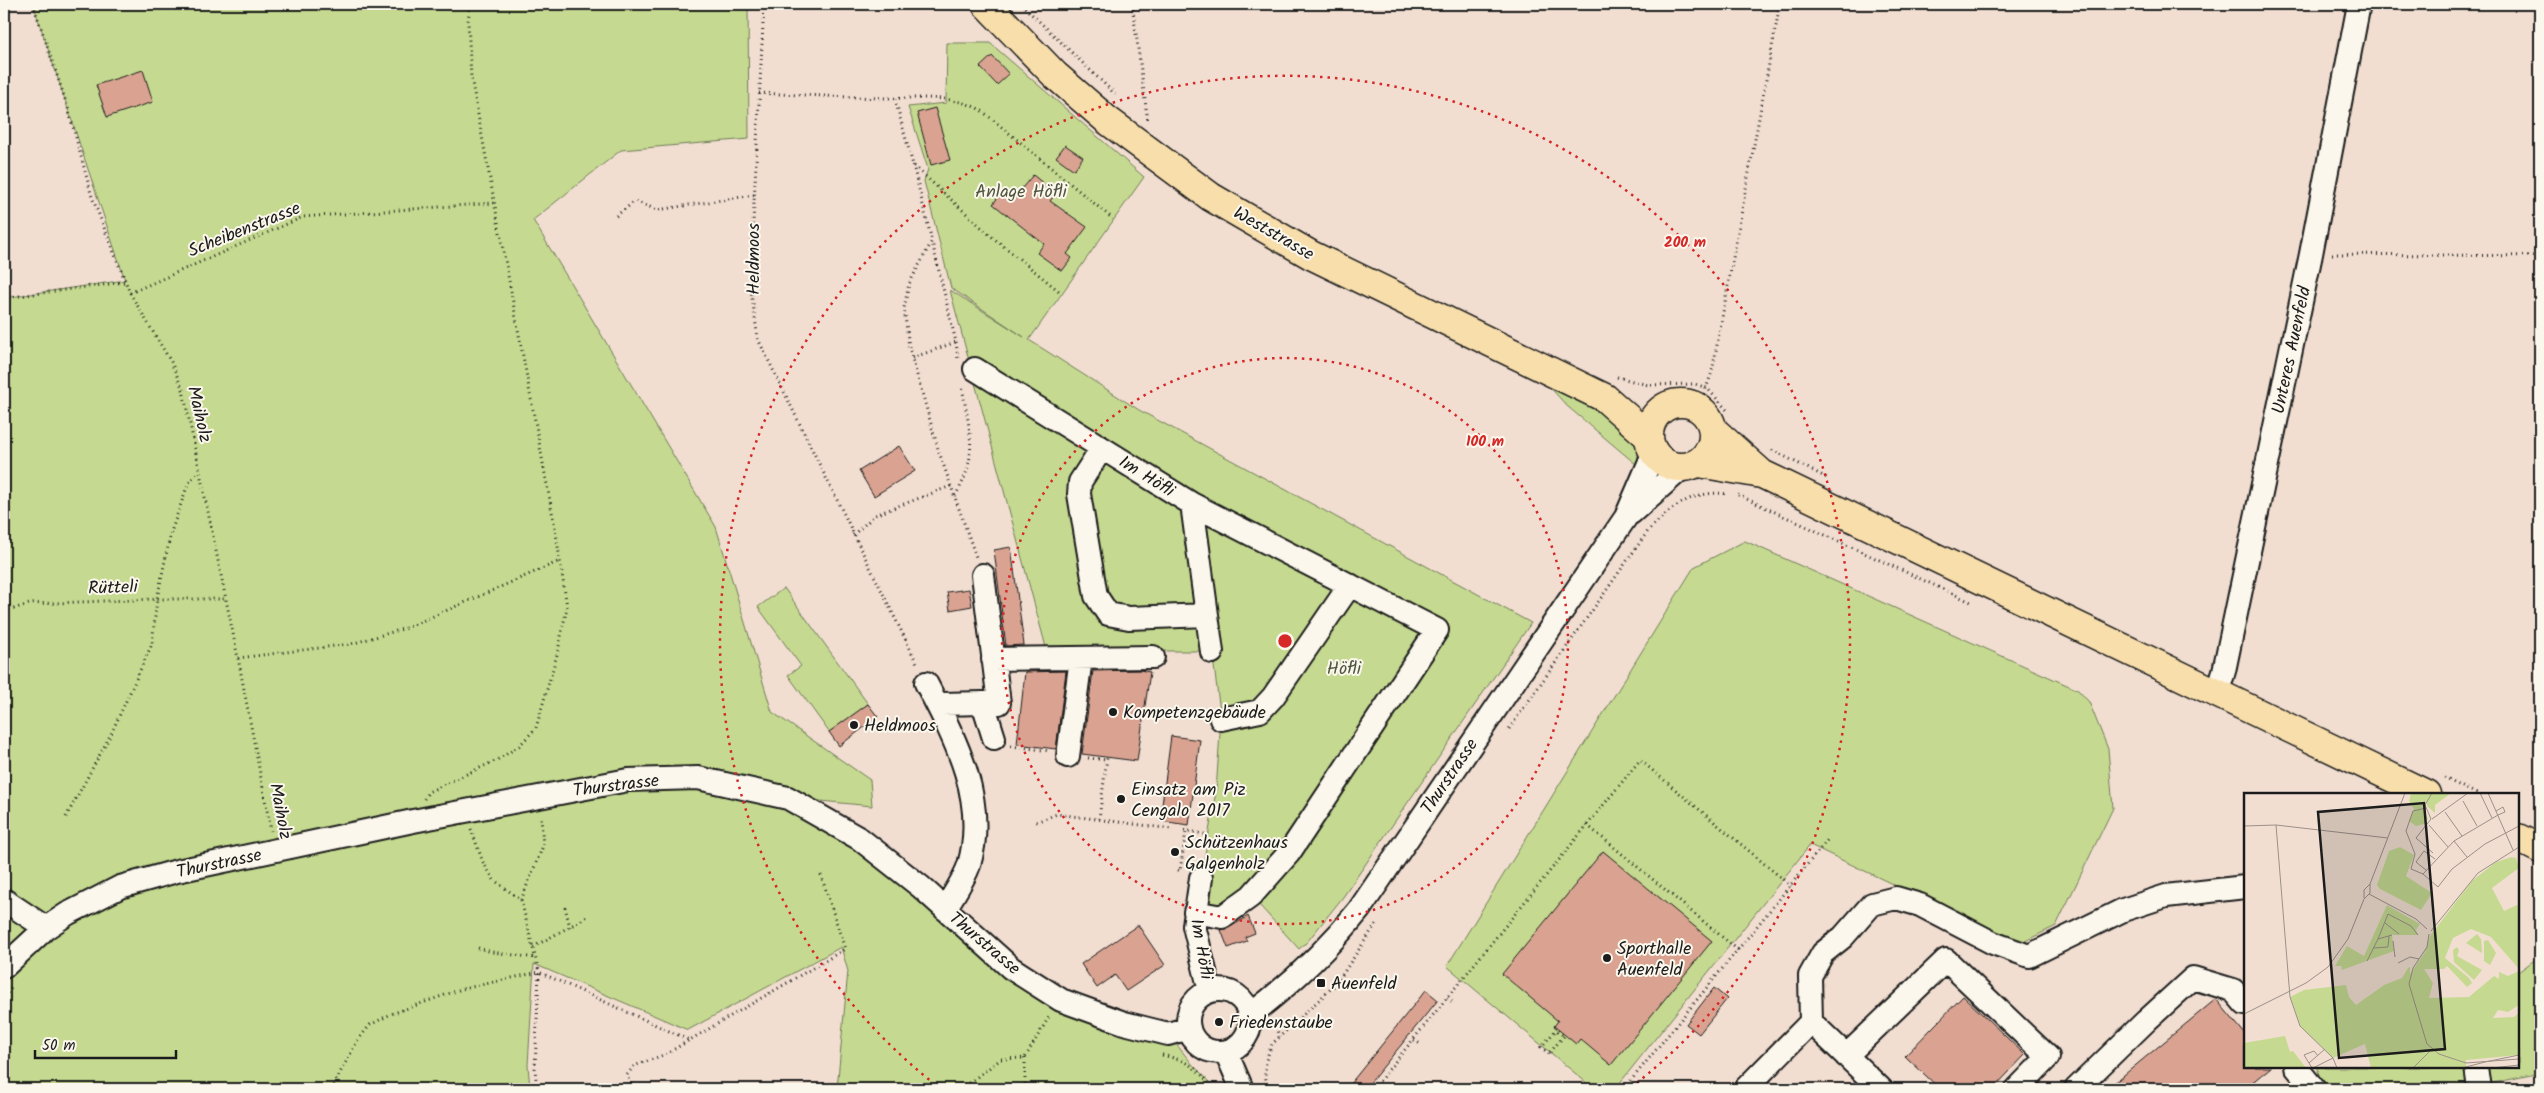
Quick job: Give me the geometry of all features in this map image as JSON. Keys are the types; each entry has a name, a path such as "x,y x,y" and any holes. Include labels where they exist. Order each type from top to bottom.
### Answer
{"main road":[{"name":"Weststrasse","path":"986,4 1055,75 1107,120 1211,197 1311,256 1605,398 1667,406"},
{"name":"Weststrasse","path":"1605,398 1652,445 1665,464 1690,465 1762,474"},
{"path":"1652,445 1654,416 1667,406 1682,403 1706,419 1762,474 2424,793"},
{"path":"1690,465 1710,448 1706,419"},
{"path":"2519,838 2540,849"}],"street":[{"name":"Unteres Auenfeld","path":"2217,694 2226,662 2311,254 2359,4"},
{"name":"Im Höfli","path":"965,371 1102,448 1192,504 1212,652"},
{"name":"Thurstrasse","path":"1250,1014 1275,996 1316,960 1359,910 1626,517 1652,445"},
{"path":"1102,448 1080,482 1079,494 1096,596 1108,614 1128,618 1207,615"},
{"name":"Thurstrasse","path":"1626,517 1690,465"},
{"path":"1192,504 1437,630 1289,853 1251,896 1222,916 1195,912"},
{"path":"938,706 942,704 999,703 982,575"},
{"path":"1222,719 1260,711 1273,697 1350,585"},
{"path":"993,659 1153,657"},
{"path":"1068,756 1081,658"},
{"path":"926,683 963,760 974,812 975,840 968,867 945,909"},
{"path":"983,703 994,738"},
{"name":"Thurstrasse","path":"10,963 46,928 67,914 120,887 177,871 413,821 628,780 698,778 788,798 866,843 892,862 945,909 1011,968 1054,1011 1124,1023 1168,1034 1189,1028"},
{"name":"Im Höfli","path":"1201,878 1194,926 1210,991"},
{"path":"1881,1089 1811,1022 1810,976 1823,953 1843,937 1872,904 1896,898 1920,905 1993,943 2029,956 2123,910 2166,896 2244,887"},
{"path":"4,900 46,928"},
{"path":"1846,1056 1946,960 2048,1057 2017,1089"},
{"path":"2076,1089 2193,978 2233,990 2244,1003"},
{"path":"1210,991 1227,991 1235,994 1242,999 1250,1014 1250,1024 1242,1042 1226,1052 1207,1050 1198,1045 1189,1028 1188,1019 1194,1002 1210,991"},
{"path":"1745,1089 1811,1022"},
{"path":"1226,1052 1242,1089"},
{"path":"2297,1068 2314,1089"},
{"path":"2476,1068 2480,1089"}],"path":[{"name":"Maiholz","path":"33,4 68,108 92,197 125,282 172,362 183,390 198,471 238,658 274,851"},
{"path":"413,821 428,792 497,760 519,746 536,728 558,651 567,607 471,77 468,22 470,4"},
{"name":"Heldmoos","path":"764,4 750,283 758,340 926,683"},
{"path":"1132,4 1148,126"},
{"path":"1706,419 1712,372 1780,4"},
{"path":"759,93 944,98 968,103 981,110 1113,218"},
{"path":"895,98 956,342 965,371 972,443 965,480 955,497"},
{"path":"913,165 991,236 1059,291"},
{"path":"616,216 635,201 657,210 754,196"},
{"name":"Scheibenstrasse","path":"130,293 303,217 494,203"},
{"path":"932,241 909,284 904,308 912,358 951,486 982,575"},
{"path":"2311,254 2540,256"},
{"path":"4,298 125,282"},
{"path":"912,358 956,342"},
{"path":"66,817 112,734 152,644 157,599 171,532 188,484 198,471"},
{"path":"853,535 874,515 951,486"},
{"path":"1507,732 1648,531 1666,512 1682,501 1698,495 1727,493 1751,500 1979,606"},
{"path":"238,658 351,644 406,628 560,561"},
{"name":"Rütteli","path":"4,612 29,604 157,599 225,599"},
{"path":"1099,819 1108,758"},
{"path":"1373,1089 1640,760 1791,886"},
{"path":"532,815 541,813 542,846 521,900 539,972 535,1068 537,1089"},
{"path":"1036,822 1057,814 1172,829"},
{"path":"1588,825 1738,950"},
{"path":"462,830 480,826"},
{"path":"471,828 483,862 494,880 521,900"},
{"path":"1178,870 1180,871 1185,830 1208,835"},
{"path":"1624,1089 1829,838"},
{"path":"632,1089 628,1083 627,1075 629,1070 666,1054 845,949 821,875"},
{"path":"565,907 570,927"},
{"path":"533,947 587,917"},
{"path":"1268,1089 1265,1075 1266,1060 1272,1044 1336,984 1380,919"},
{"path":"478,948 536,958"},
{"path":"4,997 10,963"},
{"path":"332,1089 358,1040 370,1025 391,1014 462,989 539,972 689,1040"},
{"path":"1448,998 1454,1002"},
{"path":"1025,1089 1025,1058 1054,1011"},
{"path":"1279,1022 1277,1034 1279,1038"},
{"path":"1556,1030 1564,1036 1549,1053 1541,1047 1556,1030"},
{"path":"1414,1040 1420,1044"},
{"path":"1155,1054 1181,1059 1193,1066 1214,1089"},
{"path":"960,1089 1001,1059 1025,1058"},
{"path":"1379,1082 1386,1086"}],"green space":[{"path":"33,4 748,4 749,139 621,150 533,220 716,527 772,712 870,780 872,806 790,798 1011,968 1168,1034 1193,1065 1217,1089 837,1089 848,971 841,947 688,1030 534,964 528,1065 530,1089 4,1089 4,298 125,280"},
{"name":"Höfli","path":"947,43 990,43 1144,177 1029,340 1139,410 1531,623 1343,897 1307,942 1299,949 1251,896 1207,915 1201,878 1216,791 1221,719 1212,651 1047,651 950,290 1024,337 951,288 924,181 928,169 908,107 946,103"},
{"path":"1547,384 1595,410 1629,434 1637,448 1637,465 1567,406"},
{"path":"1745,541 2078,690 2089,702 2108,749 2113,808 2056,926 2019,944 1810,845 1615,1089 1594,1089 1447,966 1694,567"},
{"path":"784,588 868,704 829,732 788,675 801,666 758,607"},
{"path":"2540,956 2540,1073 2466,1089 2333,1089 2319,1080 2318,1068 2519,1068 2519,971"}],"building":[{"path":"992,56 1009,74 997,85 980,67"},
{"path":"143,70 153,102 107,117 96,85"},
{"path":"935,108 950,160 931,165 917,113"},
{"path":"1065,145 1083,157 1074,170 1056,157"},
{"path":"1033,175 1056,194 1050,201 1087,227 1067,254 1072,258 1062,271 1037,253 1044,244 993,204 1002,192 1012,200"},
{"path":"899,446 915,471 874,496 859,471"},
{"path":"1011,547 1024,645 1006,646 994,550"},
{"path":"969,589 972,606 950,610 947,592"},
{"name":"Kompetenzgebäude","path":"1140,670 1150,672 1137,761 1082,754 1093,671"},
{"path":"1066,671 1056,749 1017,744 1025,672"},
{"name":"Heldmoos","path":"868,704 878,717 839,746 829,732"},
{"path":"1171,736 1200,740 1189,825 1160,821"},
{"name":"Sporthalle Auenfeld","path":"1603,851 1712,941 1611,1065 1580,1039 1576,1044 1554,1026 1558,1021 1502,974"},
{"path":"1248,916 1255,933 1245,937 1247,941 1228,948 1221,930 1229,928"},
{"path":"1138,925 1165,965 1126,991 1115,975 1097,988 1081,964"},
{"path":"1714,988 1727,999 1699,1034 1686,1024"},
{"path":"1426,990 1438,1000 1365,1089 1346,1089"},
{"path":"1963,996 2025,1055 1993,1089 1940,1089 1905,1056"},
{"path":"2216,999 2244,1033 2244,1068 2270,1068 2244,1089 2107,1089"}],"place":[{"name":"Kompetenzgebäude","path":"1113,712"},
{"name":"Heldmoos","path":"854,725"},
{"name":"Einsatz am Piz Cengalo 2017","path":"1121,799"},
{"name":"Schützenhaus Galgenholz","path":"1175,852"},
{"name":"Sporthalle Auenfeld","path":"1607,958"},
{"name":"Auenfeld","path":"1321,983"},
{"name":"Friedenstaube","path":"1219,1022"}],"park label":[{"name":"Anlage Höfli","path":"1021,191"}]}
